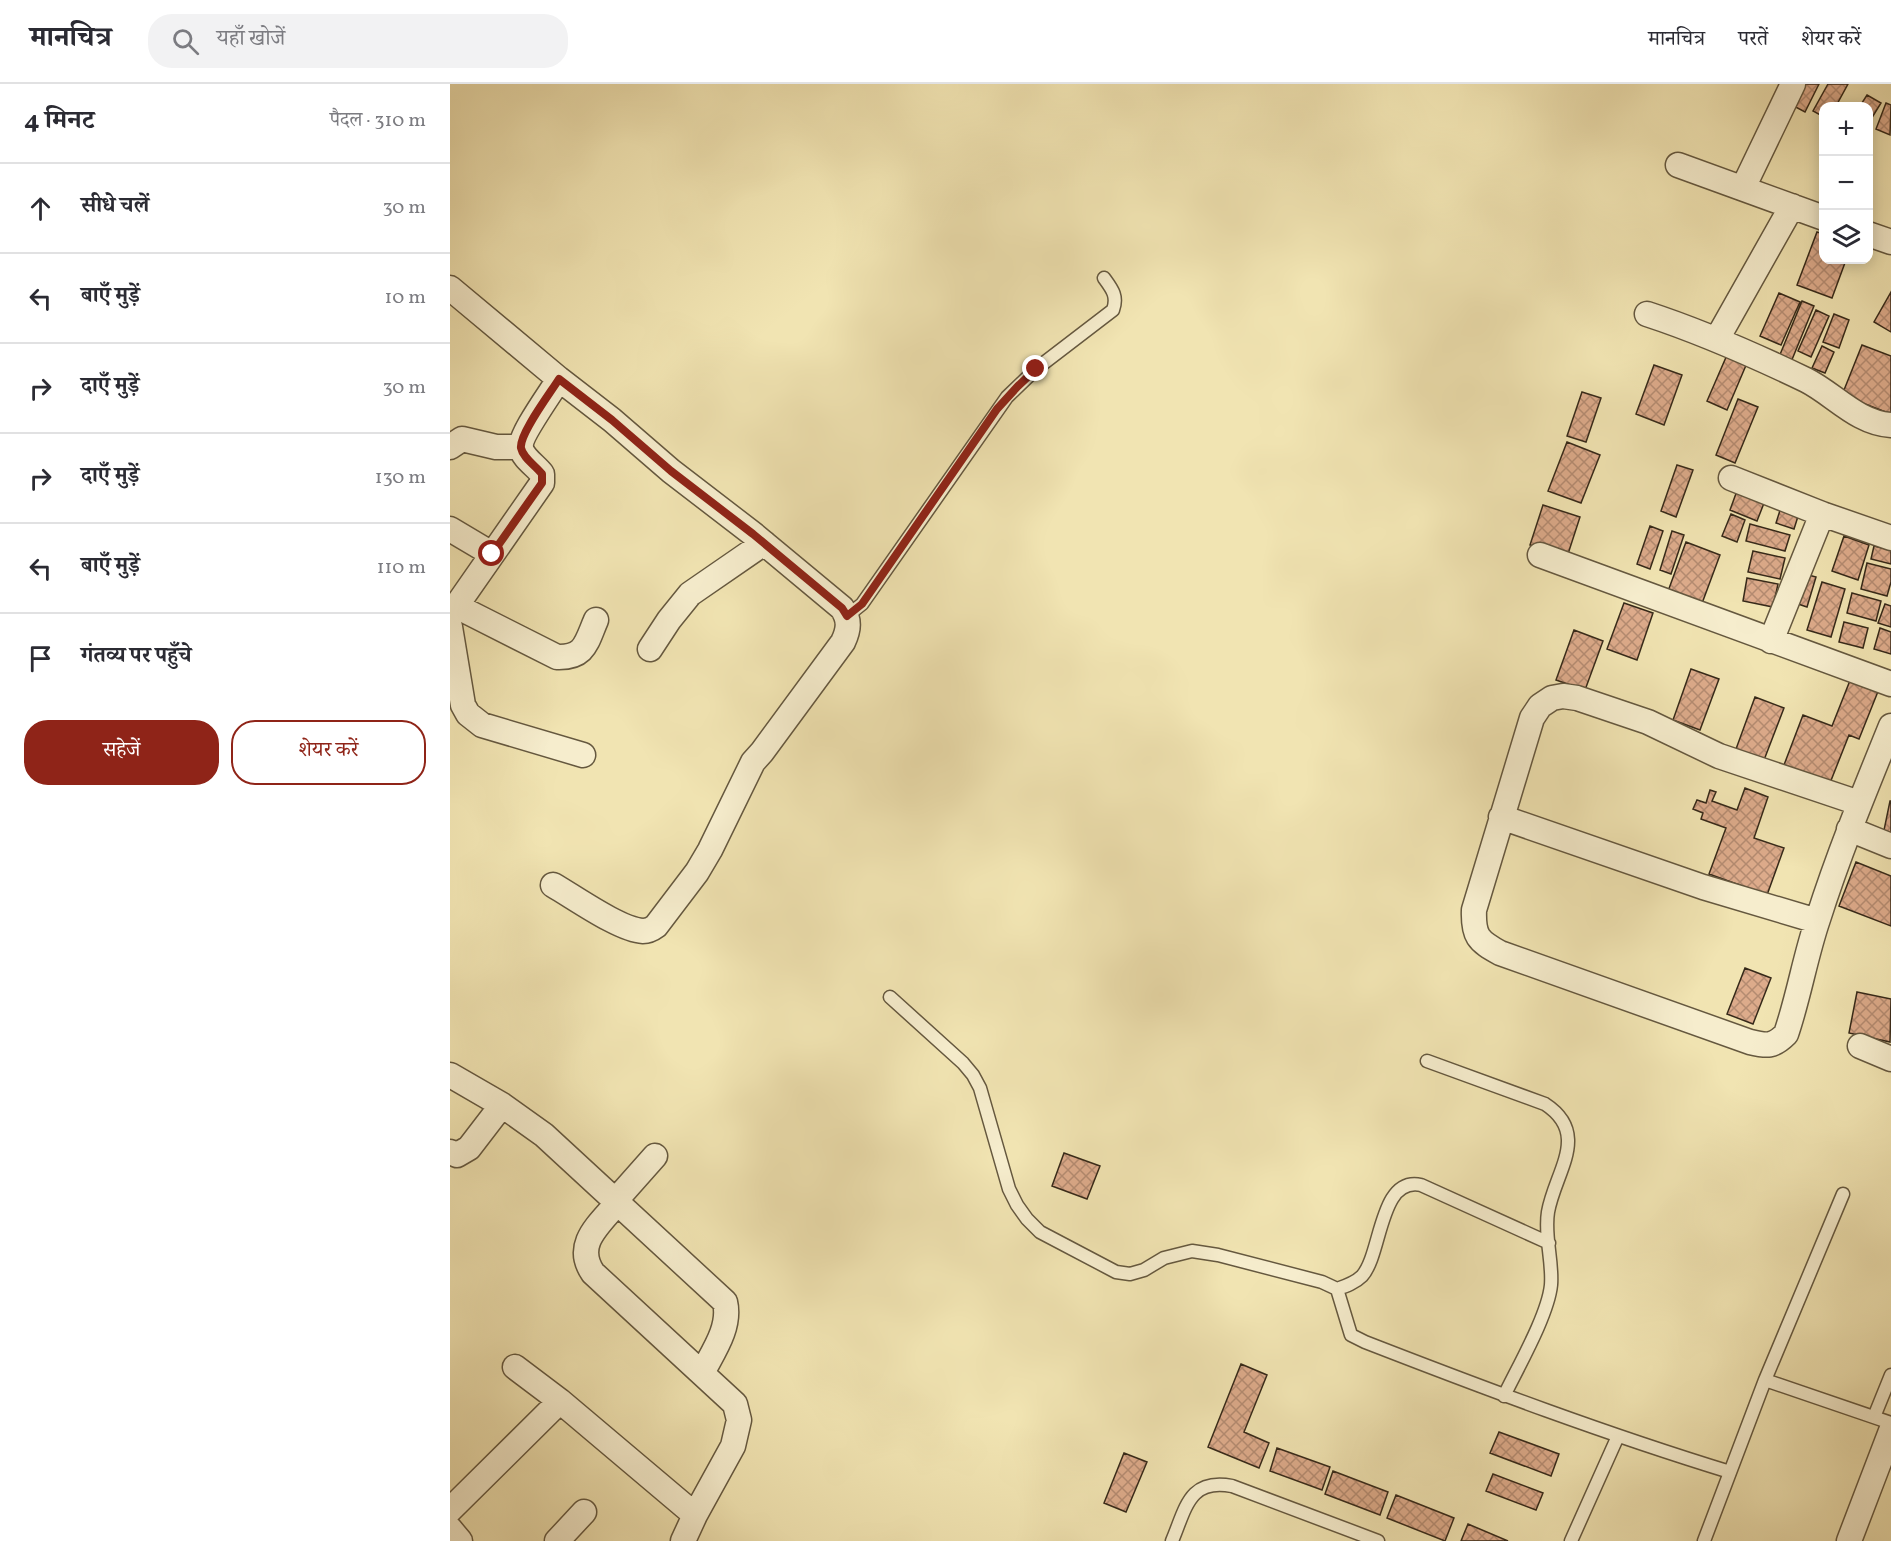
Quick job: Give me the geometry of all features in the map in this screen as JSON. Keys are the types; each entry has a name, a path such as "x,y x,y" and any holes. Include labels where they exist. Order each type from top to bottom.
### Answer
{"street":[{"path":"1743,188 1793,84"},
{"path":"1678,165 1819,216"},
{"path":"1717,339 1792,206"},
{"path":"1873,235 1891,242"},
{"path":"450,288 671,471 764,543 842,608 847,616 848,632 843,642 753,762 697,872 656,926 642,931 631,928 594,911 553,885"},
{"path":"1647,314 1717,339 1808,381 1870,420 1891,425"},
{"path":"559,379 526,432 521,447 524,454 542,474 542,483 452,616 463,705 474,720 583,755"},
{"path":"450,447 462,439 496,447 521,447"},
{"path":"1731,478 1891,538"},
{"path":"1771,641 1822,514"},
{"path":"450,529 492,554"},
{"path":"650,649 690,594 764,543"},
{"path":"1540,555 1891,684"},
{"path":"452,616 556,657 575,656 582,651 596,620"},
{"path":"1859,803 1719,756 1632,716 1577,698 1563,696 1552,698 1540,706 1532,718 1474,910 1473,925 1477,937 1500,953 1750,1042 1762,1045 1776,1044 1786,1034 1817,921 1849,829 1891,726"},
{"path":"1501,818 1703,887 1817,921"},
{"path":"1849,829 1891,846"},
{"path":"1860,1046 1891,1059"},
{"path":"450,1075 502,1105 544,1135 725,1302 727,1310 724,1328 702,1373"},
{"path":"450,1152 457,1155 469,1148 502,1105"},
{"path":"655,1156 616,1200 618,1202 591,1235 586,1246 587,1264 593,1273 735,1404 739,1420 733,1446 683,1541"},
{"path":"515,1367 560,1401 695,1515"},
{"path":"450,1510 560,1401"},
{"path":"1849,1541 1882,1424"},
{"path":"557,1541 584,1512"},
{"path":"450,1529 460,1541"}],"lane":[{"path":"847,616 862,604 1007,397 1036,369 1113,310 1116,302 1114,294 1104,278"},
{"path":"890,997 963,1063 973,1075 980,1088 1009,1189 1027,1219 1040,1233 1116,1272 1130,1274 1164,1258 1192,1251 1218,1255 1322,1282 1337,1289 1353,1283 1362,1276 1370,1262 1385,1215 1394,1196 1403,1186 1411,1183 1421,1185 1549,1243"},
{"path":"1427,1061 1545,1104 1557,1112 1565,1123 1569,1142 1566,1158 1548,1212 1551,1270 1547,1305 1504,1396"},
{"path":"1704,1541 1765,1380 1843,1194"},
{"path":"1337,1289 1351,1335 1365,1342 1504,1396 1730,1472"},
{"path":"1882,1424 1891,1375"},
{"path":"1765,1380 1882,1424 1891,1423"},
{"path":"1571,1541 1618,1436"},
{"path":"1172,1541 1191,1498 1202,1487 1216,1483 1232,1486 1378,1541"}],"building":[{"path":"1798,84 1819,84 1805,112 1788,103"},
{"path":"1828,84 1848,84 1838,102 1819,102 1819,114 1813,111"},
{"path":"1867,95 1881,103 1873,116 1873,102 1863,102"},
{"path":"1886,103 1891,105 1890,135 1876,129"},
{"path":"1817,232 1819,233 1819,264 1845,264 1832,298 1797,285"},
{"path":"1891,292 1891,332 1874,322"},
{"path":"1779,293 1800,302 1781,345 1760,336"},
{"path":"1802,301 1814,306 1791,362 1779,357"},
{"path":"1816,310 1829,316 1811,357 1798,351"},
{"path":"1834,314 1849,320 1839,348 1823,342"},
{"path":"1862,345 1891,356 1891,414 1842,395"},
{"path":"1822,346 1834,352 1825,373 1812,368"},
{"path":"1727,355 1747,363 1727,410 1707,401"},
{"path":"1654,365 1682,375 1664,425 1636,414"},
{"path":"1582,392 1601,398 1586,442 1567,436"},
{"path":"1738,399 1758,407 1735,463 1716,455"},
{"path":"1567,442 1600,455 1581,503 1548,491"},
{"path":"1677,465 1693,470 1676,517 1661,511"},
{"path":"1738,488 1766,498 1757,521 1730,510"},
{"path":"1782,504 1800,510 1794,529 1776,523"},
{"path":"1543,505 1580,517 1567,557 1530,545"},
{"path":"1731,514 1745,520 1737,542 1722,536"},
{"path":"1750,524 1790,535 1785,551 1746,541"},
{"path":"1650,526 1663,531 1650,569 1637,564"},
{"path":"1672,531 1684,535 1671,574 1660,570"},
{"path":"1844,536 1869,545 1858,580 1832,571"},
{"path":"1686,542 1720,555 1701,606 1667,594"},
{"path":"1874,546 1891,550 1891,564 1871,559"},
{"path":"1753,551 1785,558 1780,579 1748,572"},
{"path":"1867,563 1891,569 1891,582 1887,596 1861,589"},
{"path":"1801,573 1816,577 1807,607 1792,602"},
{"path":"1747,578 1778,584 1773,607 1743,601"},
{"path":"1822,582 1845,589 1831,637 1807,630"},
{"path":"1852,593 1881,601 1876,621 1847,613"},
{"path":"1624,603 1653,613 1637,660 1607,649"},
{"path":"1885,604 1891,606 1891,627 1878,623"},
{"path":"1844,622 1868,628 1863,648 1839,642"},
{"path":"1880,628 1891,632 1891,654 1874,649"},
{"path":"1574,630 1603,641 1585,690 1556,680"},
{"path":"1691,669 1719,679 1700,730 1673,720"},
{"path":"1851,678 1879,689 1859,739 1849,735 1830,783 1784,765 1803,715 1832,726"},
{"path":"1755,697 1784,708 1764,760 1736,749"},
{"path":"1745,788 1768,797 1754,838 1784,848 1767,895 1709,874 1726,828 1701,819 1703,813 1693,809 1697,800 1706,803 1710,790 1716,792 1712,801 1737,810"},
{"path":"1891,801 1891,836 1883,835"},
{"path":"1856,862 1891,876 1891,926 1839,906"},
{"path":"1745,968 1771,978 1753,1024 1727,1014"},
{"path":"1857,992 1891,999 1890,1042 1849,1033"},
{"path":"1064,1153 1100,1166 1087,1199 1052,1186"},
{"path":"1241,1364 1267,1375 1244,1432 1269,1443 1259,1468 1208,1447"},
{"path":"1499,1432 1559,1454 1551,1476 1490,1453"},
{"path":"1277,1448 1330,1467 1322,1490 1270,1471"},
{"path":"1124,1453 1147,1462 1126,1512 1104,1503"},
{"path":"1333,1471 1388,1492 1380,1515 1325,1494"},
{"path":"1493,1474 1543,1493 1536,1510 1486,1491"},
{"path":"1396,1495 1454,1518 1445,1541 1387,1518"},
{"path":"1468,1524 1508,1541 1461,1541"}],"route":[{"path":"492,554 542,483 542,474 524,454 521,447 522,440 559,379 612,420 671,471 753,534 842,608 847,616 862,604 997,409 1036,369"}]}
